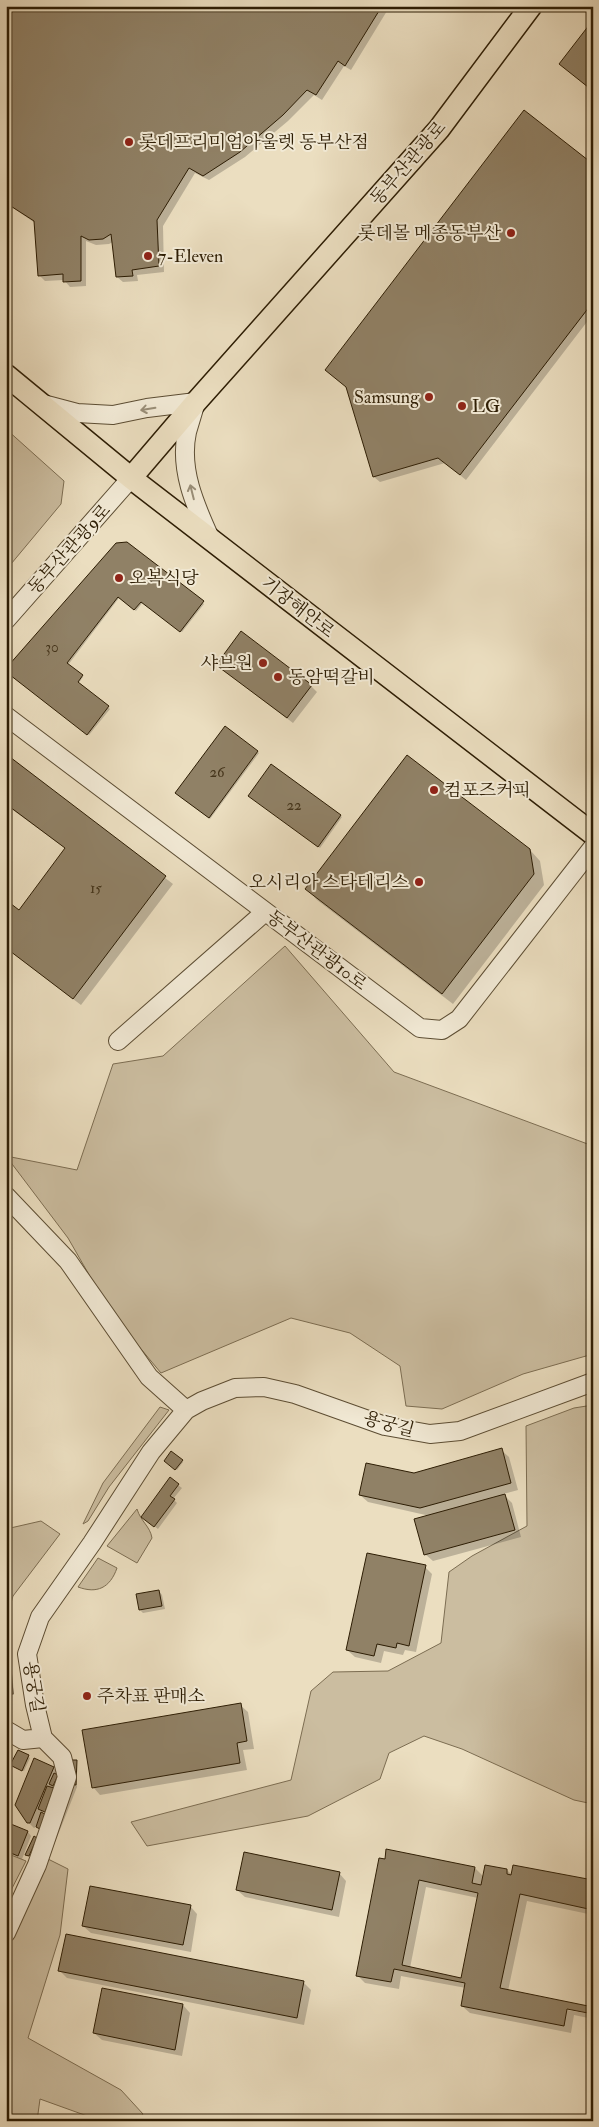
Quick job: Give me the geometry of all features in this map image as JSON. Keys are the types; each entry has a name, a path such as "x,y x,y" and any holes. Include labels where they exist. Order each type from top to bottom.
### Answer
{"main road":[{"name":"동부산관광로","path":"132,478 196,402 439,129 531,6"},
{"name":"기장해안로","path":"6,375 132,478 391,680 593,834"}],"street":[{"path":"38,402 77,413 113,415 147,408 196,402"},
{"name":"동부산관광로","path":"196,402 187,434 186,469 195,506 210,538"},
{"name":"동부산관광9로","path":"6,620 132,478"},
{"name":"동부산관광10로","path":"6,716 420,1028 442,1030 459,1019 593,847"},
{"path":"118,1041 266,912"},
{"path":"6,1196 68,1261 149,1378 186,1410"},
{"name":"용궁길","path":"43,1738 35,1705 28,1654 40,1618 152,1452 186,1410 202,1401 235,1388 264,1387 295,1394 386,1426 430,1434 460,1430 593,1382"},
{"path":"6,1730 23,1740 43,1738 62,1757 67,1777 37,1865 6,1933"}],"shaded area":[{"path":"6,429 64,481 61,504 6,570"},
{"path":"285,946 394,1072 593,1146 593,1354 523,1374 442,1409 406,1406 400,1366 350,1333 291,1318 161,1373 111,1313 68,1238 6,1156 77,1170 113,1064 163,1056"},
{"path":"593,1405 593,1804 574,1800 462,1749 424,1736 389,1753 380,1779 308,1816 147,1846 131,1822 291,1780 311,1691 333,1672 388,1671 441,1643 449,1572 472,1556 527,1526 526,1426 574,1408"},
{"path":"160,1407 169,1410 109,1487 88,1521 83,1524 103,1483"},
{"path":"137,1509 152,1538 137,1563 107,1546"},
{"path":"41,1521 60,1534 13,1596 6,1620 6,1529"},
{"path":"98,1558 117,1568 111,1580 102,1588 91,1590 78,1587"},
{"path":"6,1853 26,1861 6,1900"},
{"path":"46,1858 68,1869 60,1935 28,2038 121,2090 143,2114 138,2121 95,2121 90,2117 40,2099 37,2121 6,2121 6,1946 24,1912"}],"building":[{"name":"롯데프리미엄아울렛 동부산점","path":"6,6 382,6 345,66 338,61 316,95 307,90 283,115 240,152 203,176 189,168 157,220 159,266 132,270 133,276 116,277 111,234 103,239 89,240 81,236 81,281 63,282 63,274 38,276 34,221 6,203"},
{"path":"593,20 593,91 559,64"},
{"name":"롯데몰 메종동부산","path":"524,110 593,164 593,302 460,475 438,458 373,477 346,387 325,370"},
{"path":"127,542 204,601 180,632 141,602 134,610 118,597 67,663 83,675 78,682 109,706 87,735 10,675 8,666 116,543"},
{"path":"241,631 312,685 287,718 216,665"},
{"path":"225,726 258,751 209,818 175,793"},
{"path":"6,754 166,876 73,999 6,948 6,900 19,910 65,848 6,804"},
{"name":"오시리아 스타테리스","path":"407,755 530,849 534,874 442,994 305,889"},
{"path":"271,764 341,815 318,847 248,796"},
{"path":"502,1448 511,1483 420,1508 359,1495 366,1463 414,1473"},
{"path":"171,1451 183,1460 175,1470 164,1461"},
{"path":"170,1477 179,1484 170,1496 175,1499 154,1527 141,1517"},
{"path":"505,1494 515,1530 424,1555 414,1519"},
{"path":"367,1553 426,1565 409,1646 397,1643 396,1648 377,1644 374,1656 346,1650"},
{"path":"159,1590 162,1606 139,1610 136,1594"},
{"path":"11,1667 13,1694 6,1694 6,1668"},
{"path":"241,1703 247,1741 237,1743 240,1763 92,1788 82,1730"},
{"path":"18,1750 29,1755 22,1771 10,1765"},
{"path":"34,1758 54,1767 30,1823 27,1823 15,1805"},
{"path":"69,1760 77,1760 76,1785 68,1784"},
{"path":"54,1773 58,1775 53,1786 49,1784"},
{"path":"47,1786 54,1788 45,1812 38,1809"},
{"path":"41,1812 45,1814 40,1829 36,1827"},
{"path":"6,1822 28,1831 18,1856 6,1851"},
{"path":"34,1836 37,1838 29,1856 25,1855"},
{"path":"386,1849 475,1867 472,1883 481,1885 485,1865 507,1869 507,1874 511,1875 513,1865 593,1880 593,1910 520,1894 500,1988 593,2007 593,2014 567,2009 564,2026 461,2006 465,1983 394,1969 391,1982 356,1976 379,1858 385,1859","holes":["419,1880 478,1893 461,1978 402,1965"]},
{"path":"244,1852 340,1872 332,1910 236,1890"},
{"path":"90,1886 191,1905 183,1945 82,1926"},
{"path":"66,1934 304,1981 297,2018 58,1971"},
{"path":"102,1988 183,2004 175,2050 93,2033"}],"place":[{"name":"롯데프리미엄아울렛 동부산점","path":"129,142"},
{"name":"롯데몰 메종동부산","path":"511,233"},
{"name":"7-Eleven","path":"148,256"},
{"name":"Samsung","path":"429,397"},
{"name":"LG","path":"462,406"},
{"name":"오복식당","path":"119,578"},
{"name":"샤브원","path":"263,663"},
{"name":"동암떡갈비","path":"278,677"},
{"name":"컴포즈커피","path":"434,790"},
{"name":"오시리아 스타테리스","path":"419,882"},
{"name":"주차표 판매소","path":"87,1696"}]}
